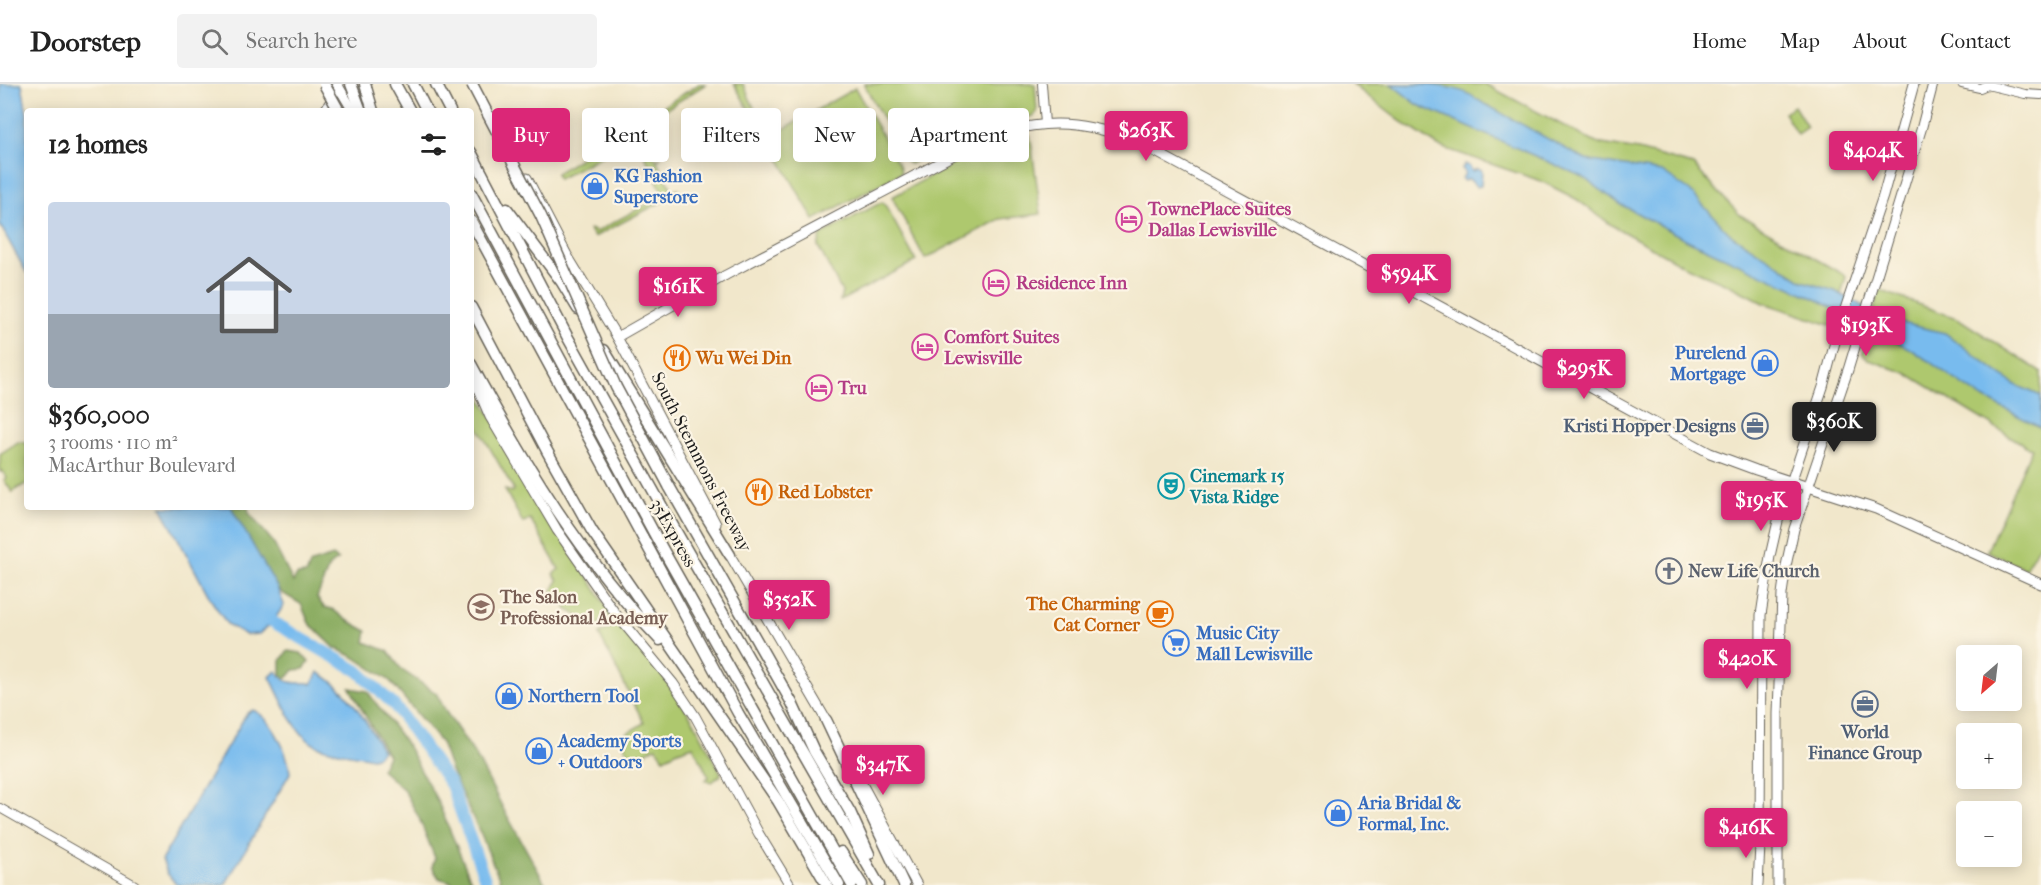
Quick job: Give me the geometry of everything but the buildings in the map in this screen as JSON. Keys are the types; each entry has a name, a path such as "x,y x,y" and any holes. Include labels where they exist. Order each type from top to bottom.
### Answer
{"highway":[{"path":"324,84 337,108"},
{"path":"351,84 360,108"},
{"path":"364,84 372,108"},
{"path":"395,84 408,108"},
{"path":"413,84 426,108"},
{"path":"436,84 448,108"},
{"path":"474,84 541,216 616,387 669,486 792,703 814,751 850,812 881,885"},
{"path":"474,158 567,336 678,535 881,885"},
{"path":"489,185 561,281 730,555"},
{"name":"35Express","path":"474,198 662,548 852,885"},
{"path":"474,227 727,692 839,885"},
{"path":"474,313 592,531 778,801 827,885"},
{"path":"474,369 527,463 578,543 630,609 681,662"},
{"path":"826,720 904,885"},
{"path":"808,806 821,820 862,885"}],"main road":[{"name":"South Stemmons Freeway","path":"474,84 567,255 617,337 710,512 730,555 826,720 917,885"},
{"path":"1758,885 1761,615 1774,536 1823,387 1839,327 1883,196 1914,84"},
{"path":"1778,885 1778,714 1782,594 1789,547 1871,295 1933,84"},
{"path":"338,85 351,108"},
{"path":"617,337 726,275 964,148 1001,132 1045,124 1089,126 1132,139 1710,453 1884,512 2041,584"},
{"path":"474,380 490,417 557,530 615,613 674,683 790,885"}],"street":[{"path":"1042,84 1045,124"},
{"path":"1962,84 1980,88 1987,84 2025,94 2041,95"},
{"path":"326,108 338,85"},
{"path":"0,808 135,885"}],"green space":[{"path":"699,84 706,84 668,108 660,108"},
{"path":"734,84 743,84 754,108 748,108"},
{"path":"864,84 1035,84 1037,112 1033,116 1029,117 1029,108 888,108 888,128"},
{"path":"1352,84 1485,84 1596,143 1638,150 1693,165 1740,215 1846,276 1833,326 1764,303 1685,266 1613,226 1576,199 1541,181 1438,146 1400,121"},
{"path":"855,88 866,108 820,108"},
{"path":"1794,106 1807,127 1797,134 1784,113"},
{"path":"793,124 793,162 876,162 876,125 888,146 888,162 897,162 901,173 814,220 781,162 781,131"},
{"path":"1029,135 1041,214 1000,219 925,259 892,197 956,162 1029,162"},
{"path":"582,157 582,162 590,162 558,179 556,173"},
{"path":"648,162 658,162 673,191 679,189 677,194 594,237 589,230 596,232 664,195"},
{"path":"882,202 916,261 840,301 842,292 818,246 821,236"},
{"path":"1879,290 1959,319 2041,372 2041,541 2025,569 1987,551 2032,448 1906,373 1862,355"},
{"path":"474,387 609,611 610,616 606,621 592,627 587,621 566,609 567,606 549,596 558,580 553,574 559,569 530,519 523,523 505,490 512,492 514,490 474,420"},
{"path":"18,442 24,443 24,485 12,492 4,480 7,478 2,471 0,472 0,454"},
{"path":"227,510 248,510 273,542 293,582 297,575 306,574 311,563 333,556 338,560 329,566 317,598 324,607 332,609 367,631 365,642 388,651 402,670 436,693 476,756 546,885 502,885 451,771 441,743 390,681 354,657 335,648 309,623 301,604 282,593 267,577"},
{"path":"615,625 623,627 663,676 693,720 720,771 721,775 712,782 705,780 709,777 693,746 664,758 656,747 632,760 620,737 644,723 599,634"},
{"path":"288,651 301,653 309,662 304,669 294,670 285,678 281,674 281,660"},
{"path":"350,688 367,691 407,745 438,802 473,885 453,885 439,878 432,867 435,858 419,818 404,790 381,769 388,756"}],"water":[{"path":"0,84 22,84 26,108 24,108 24,269 0,225"},
{"path":"1391,84 1437,86 1459,90 1586,160 1662,172 1690,191 1729,233 1803,281 1835,291 1889,320 1945,333 2014,384 2041,396 2041,428 1978,395 1912,350 1820,301 1687,240 1620,204 1583,177 1418,105"},
{"path":"1465,164 1472,171 1478,169 1482,171 1481,186 1477,187 1469,179 1464,181 1462,179 1465,173 1462,168"},
{"path":"163,510 233,510 277,587 284,605 273,622 259,634 246,635 227,624 211,600"},
{"path":"276,671 286,680 294,683 312,684 318,672 329,679 356,707 383,751 372,758 330,750 309,741 289,716 270,677"},
{"path":"253,710 267,721 278,737 290,773 225,885 177,885 167,873 162,859 247,713"}],"waterway":[{"path":"265,608 273,622 358,671 395,706 451,785 487,885"}],"place":[{"name":"KG Fashion Superstore","path":"595,186"},
{"name":"TownePlace Suites Dallas Lewisville","path":"1129,219"},
{"name":"Residence Inn","path":"996,283"},
{"name":"Comfort Suites Lewisville","path":"925,347"},
{"name":"Wu Wei Din","path":"677,358"},
{"name":"Purelend Mortgage","path":"1765,363"},
{"name":"Tru","path":"819,388"},
{"name":"Kristi Hopper Designs","path":"1755,426"},
{"name":"Cinemark 15 Vista Ridge","path":"1171,486"},
{"name":"Red Lobster","path":"759,492"},
{"name":"New Life Church","path":"1669,571"},
{"name":"The Salon Professional Academy","path":"481,607"},
{"name":"The Charming Cat Corner","path":"1160,614"},
{"name":"Music City Mall Lewisville","path":"1176,643"},
{"name":"Northern Tool","path":"509,696"},
{"name":"World Finance Group","path":"1865,704"},
{"name":"Academy Sports + Outdoors","path":"539,751"},
{"name":"Aria Bridal & Formal, Inc.","path":"1338,813"}]}
